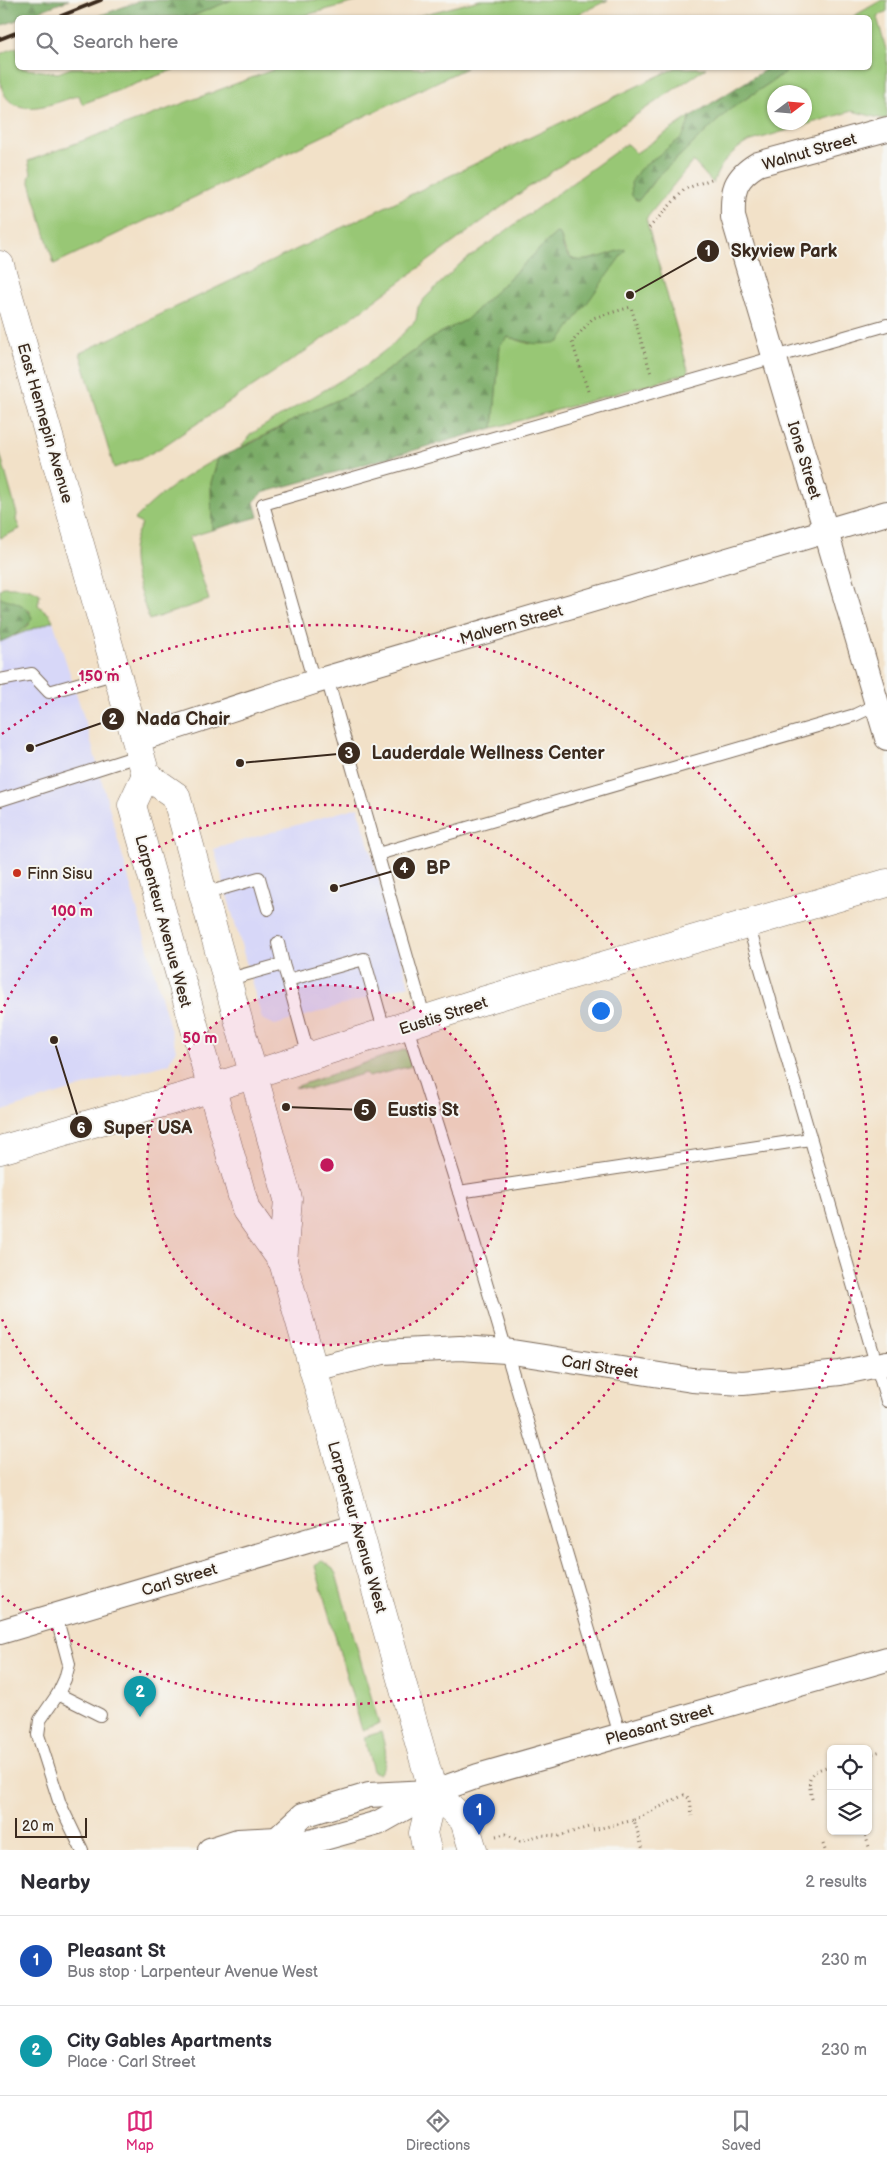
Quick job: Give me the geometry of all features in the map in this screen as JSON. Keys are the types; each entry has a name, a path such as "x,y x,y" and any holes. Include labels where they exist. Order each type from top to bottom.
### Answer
{"main road":[{"name":"East Hennepin Avenue","path":"0,265 117,673"},
{"path":"117,673 141,757"},
{"name":"Larpenteur Avenue West","path":"141,757 176,796 288,1199 283,1262"},
{"name":"Larpenteur Avenue West","path":"141,757 132,805 211,1088 246,1210 283,1262 433,1792"},
{"name":"Eustis Street","path":"0,1150 211,1088 406,1027 482,1001 887,883"},
{"path":"427,1850 422,1833 433,1792 464,1820 484,1843"}],"street":[{"name":"Walnut Street","path":"737,182 746,171 758,164 887,129"},
{"name":"Ione Street","path":"737,182 732,198 733,218 826,531 882,703 887,738"},
{"name":"Malvern Street","path":"141,757 321,680 887,514"},
{"name":"Carl Street","path":"314,1369 366,1355 393,1351 460,1348 506,1350 692,1380 743,1383 824,1375 882,1364"},
{"name":"Carl Street","path":"0,1632 358,1526"},
{"name":"Pleasant Street","path":"210,1850 238,1841 278,1845 310,1842 378,1823 433,1792 478,1776 887,1660"}],"lane":[{"path":"620,1735 459,1192 406,1027 378,854 263,504 887,325"},
{"path":"0,680 32,674 49,692 117,673"},
{"path":"378,854 855,715 882,703"},
{"path":"0,800 141,757"},
{"path":"203,894 259,878 268,909"},
{"path":"748,924 810,1139 882,1364 887,1401"},
{"path":"278,942 310,1057"},
{"path":"288,980 364,959 406,1027"},
{"path":"226,980 284,964"},
{"path":"459,1192 810,1139"},
{"path":"56,1616 69,1664 58,1694 40,1720 38,1735 60,1804 82,1850"},
{"path":"58,1694 100,1715"}],"path":[{"path":"649,228 685,189 721,176 737,182"},
{"path":"596,409 591,390 587,391 572,342 593,318 631,307 656,391"},
{"path":"872,1754 881,1751"},
{"path":"812,1799 809,1781 811,1775 814,1770 827,1767"},
{"path":"484,1843 506,1834 520,1841 541,1835 559,1836 634,1820 684,1795 690,1799 692,1816"},
{"path":"634,1820 643,1850"},
{"path":"865,1835 870,1850"},
{"path":"823,1844 825,1850"}],"shaded area":[{"path":"53,621 86,724 176,1050 168,1064 123,1076 122,1074 0,1112 0,642"},
{"path":"358,807 409,985 275,1025 262,1019 214,849"}],"green space":[{"path":"0,0 69,0 28,15 15,15 15,21 0,26"},
{"path":"142,0 232,0 195,15 101,15"},
{"path":"232,0 363,0 306,15 195,15"},
{"path":"480,0 608,0 576,15 422,15"},
{"path":"882,0 887,0 887,11 877,17 887,53 887,118 883,119 852,111 812,123 812,85 767,85 767,130 788,130 748,142 736,150 726,159 713,183 693,161 646,219 689,373 493,428 500,345 508,337 530,344 599,257 584,260 573,259 566,252 561,237 556,233 466,320 438,334 358,391 303,415 240,448 250,435 365,366 392,345 416,320 418,307 425,298 460,264 622,147 627,144 636,153 691,116 685,132 645,193 656,178 729,110 789,70 872,70 872,15 856,15"},
{"path":"15,48 15,70 58,73 66,70 173,70 82,104 79,95 46,105 23,107 14,104 6,97 1,85 0,54"},
{"path":"273,70 462,70 54,264 29,179 31,173 28,161"},
{"path":"671,70 703,70 526,189 313,346 146,456 114,468 80,353"},
{"path":"765,70 789,70 729,110 656,178 639,200 636,200 632,196 631,183 639,170 681,138 691,116"},
{"path":"556,233 560,234 566,253 571,258 578,260 594,259 626,249 559,342 538,344 508,337 500,345 493,428 262,493 254,502 258,517 212,530 211,483 218,458 252,443 303,415 358,391 438,334 466,320"},
{"path":"0,453 17,514 16,520 20,529 0,538"},
{"path":"218,458 211,483 212,530 189,537 209,600 149,620 133,560 136,536 142,524 134,520 173,486"},
{"path":"3,587 27,588 36,591 40,594 38,605 50,615 53,621 14,636 29,625 30,611 19,604 0,598 0,589"},
{"path":"0,598 24,606 32,618 23,630 0,642"},
{"path":"406,1049 411,1066 368,1077 366,1073 311,1089 295,1087"},
{"path":"321,1560 333,1569 336,1574 379,1724 362,1730 315,1566"},
{"path":"381,1732 386,1759 379,1774 373,1771 364,1737"}],"railway":[{"path":"64,15 101,0"},
{"path":"0,39 15,33"}],"place":[{"name":"Skyview Park","path":"630,295"},
{"name":"Nada Chair","path":"30,748"},
{"name":"Lauderdale Wellness Center","path":"240,763"},
{"name":"Finn Sisu","path":"17,873"},
{"name":"BP","path":"334,888"},
{"name":"Super USA","path":"54,1040"},
{"name":"Eustis St","path":"286,1107"},
{"name":"City Gables Apartments","path":"140,1717"},
{"name":"Pleasant St","path":"479,1835"}]}
